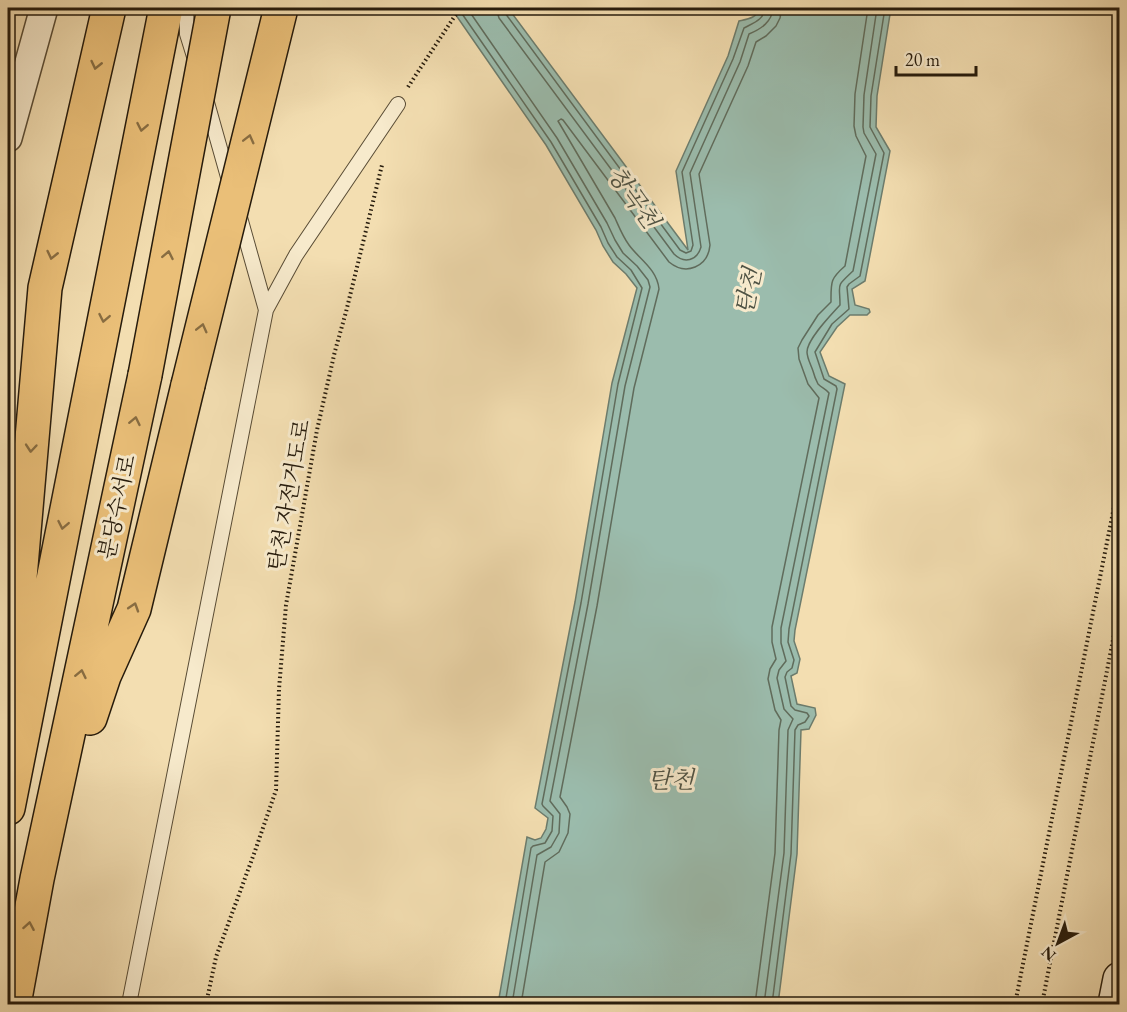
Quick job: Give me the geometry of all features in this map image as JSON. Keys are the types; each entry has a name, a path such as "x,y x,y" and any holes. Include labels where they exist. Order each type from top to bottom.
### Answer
{"highway":[{"path":"8,725 45,288 109,8"},
{"path":"8,808 166,8"},
{"name":"분당수서로","path":"14,1005 37,879 145,375 214,8"},
{"path":"37,879 104,676 134,609 281,8"}],"main road":[{"path":"1115,1005 1119,979"}],"street":[{"path":"8,138 44,8"}],"lane":[{"path":"186,8 187,34 266,310"},
{"path":"129,1005 266,310 296,255 398,104"}],"path":[{"path":"398,104 460,8"},
{"name":"탄천 자전거도로","path":"206,1005 216,957 276,790 279,689 286,605 317,430 384,157"},
{"path":"1015,1005 1119,477"},
{"path":"1042,1005 1119,604"}],"water":[{"name":"탄천","path":"451,8 508,8 688,250 676,171 728,56 739,21 754,16 760,8 891,8 877,96 876,127 890,151 865,281 852,289 855,305 869,309 870,312 867,315 850,315 837,327 820,352 829,376 845,384 795,630 794,641 800,659 797,673 791,676 797,704 815,708 816,715 809,729 801,730 797,854 778,1004 498,1004 527,837 535,840 541,838 546,829 548,818 535,808 575,602 612,383 637,288 613,262 546,145"}],"water label":[{"name":"창곡천","path":"634,197"}]}
